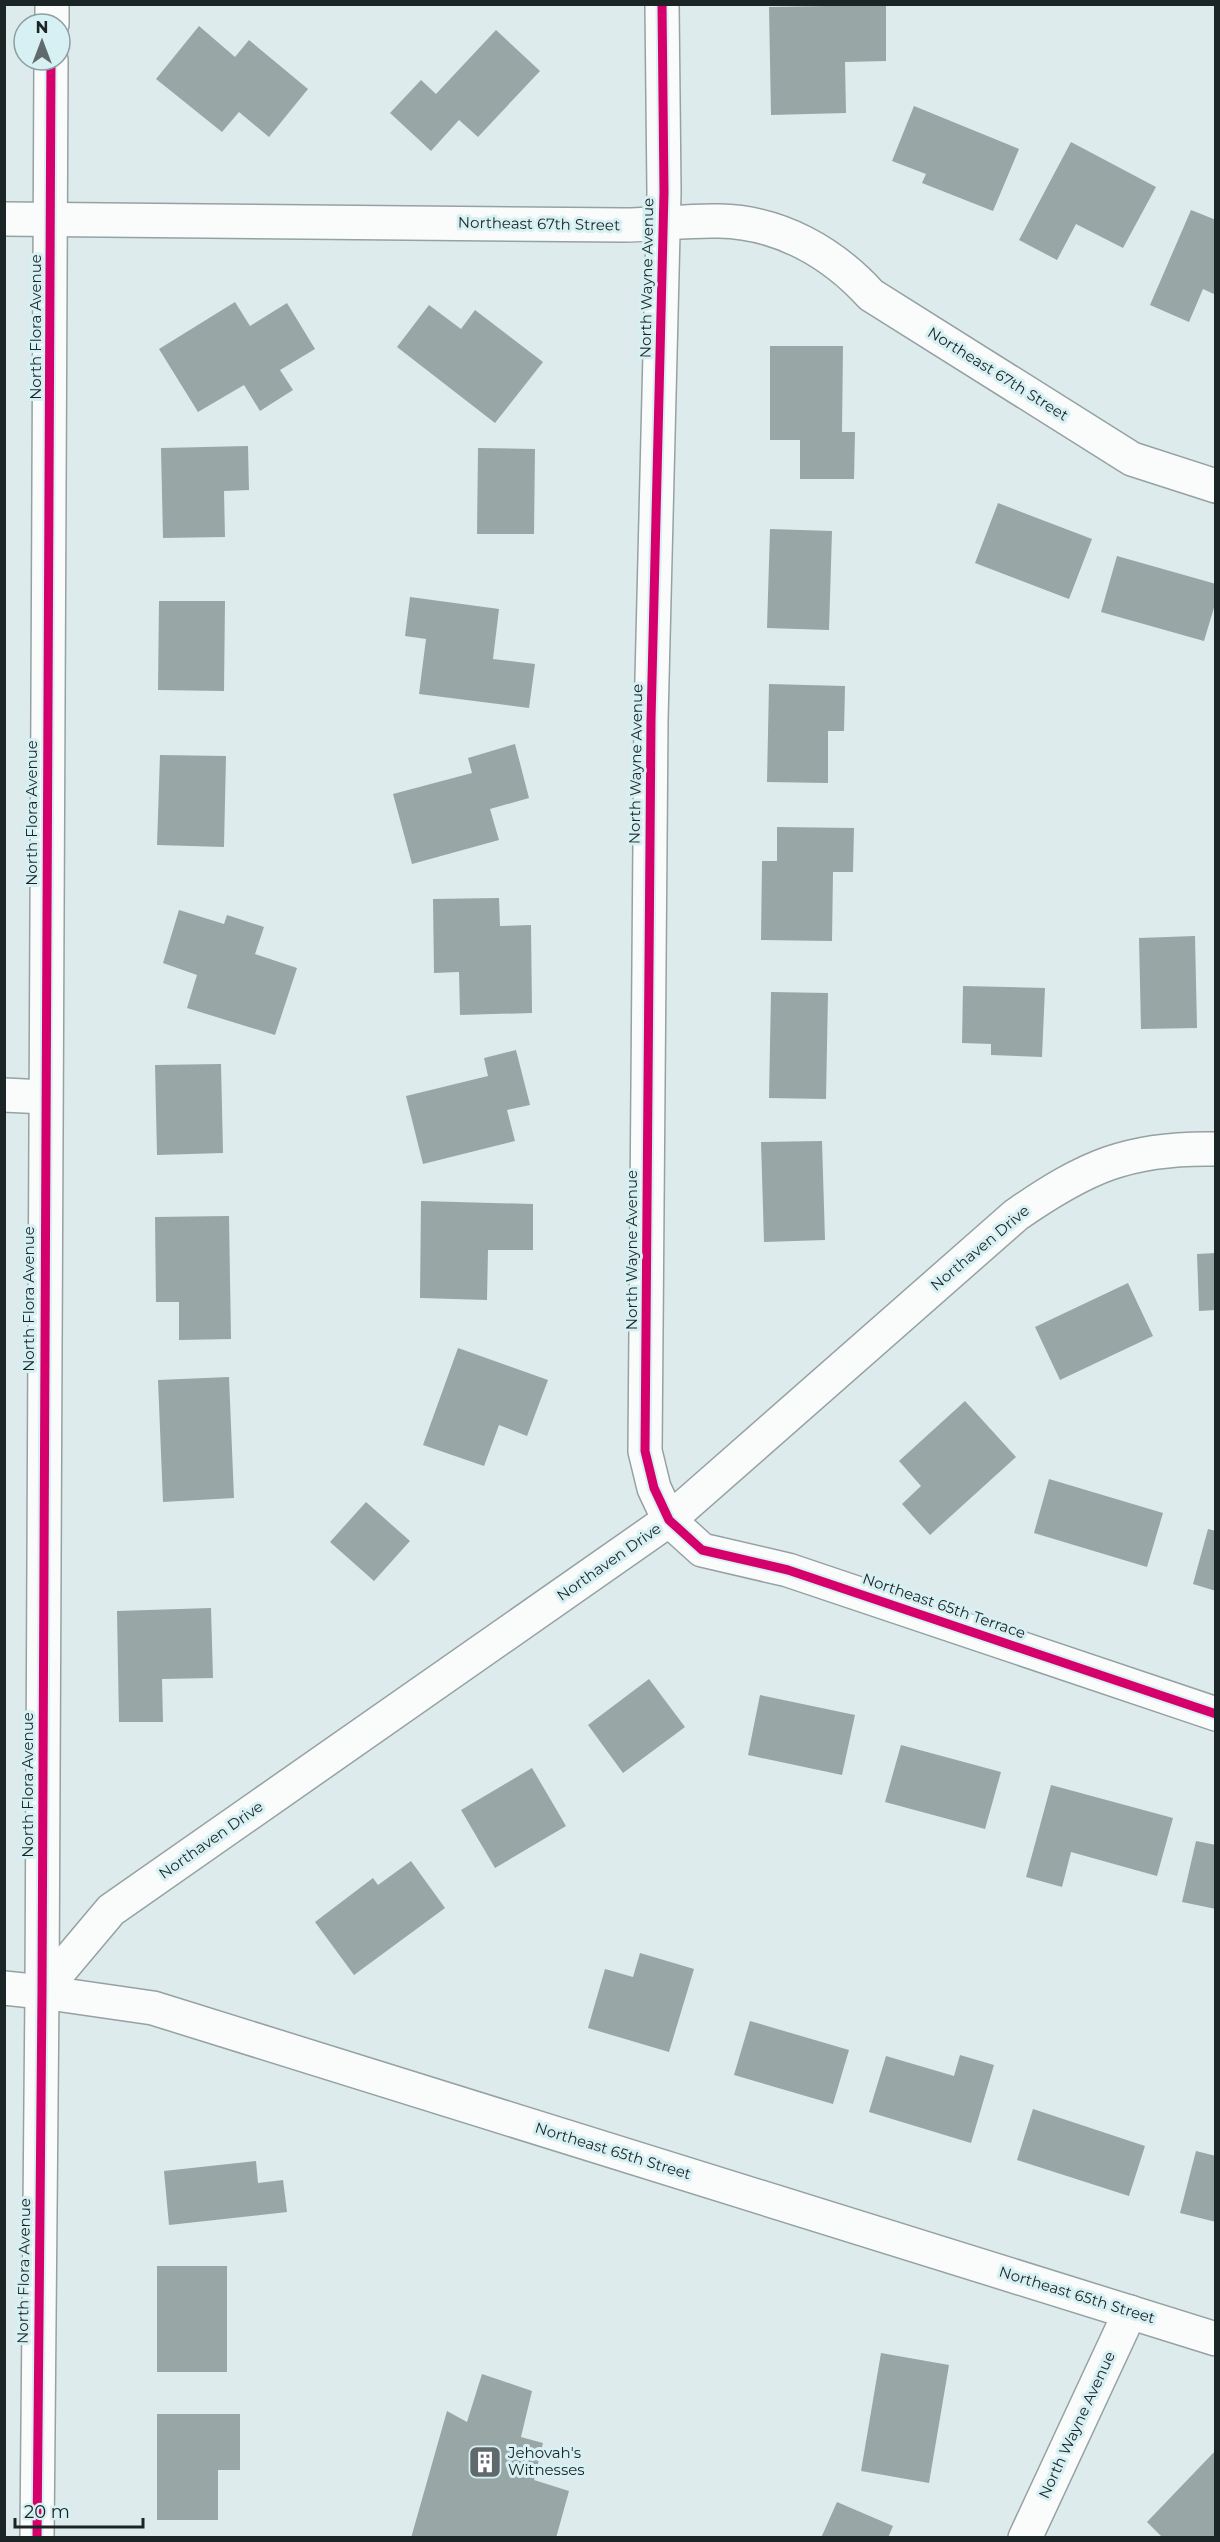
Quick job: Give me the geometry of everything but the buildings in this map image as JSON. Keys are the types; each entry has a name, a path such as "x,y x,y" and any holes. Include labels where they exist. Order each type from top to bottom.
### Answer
{"street":[{"name":"North Wayne Avenue","path":"662,4 664,225 651,720 645,1451 654,1488 669,1520"},
{"name":"North Flora Avenue","path":"37,2538 42,1992 51,72"},
{"name":"Northeast 67th Street","path":"4,219 664,225 720,221 777,231 804,242 844,268 871,295 1132,459 1215,486"},
{"path":"4,1095 45,1097"},
{"name":"Northaven Drive","path":"42,1992 111,1910 669,1520 1016,1215 1064,1182 1090,1169 1147,1152 1176,1148 1215,1149"},
{"name":"Northeast 65th Terrace","path":"669,1520 702,1550 788,1570 1215,1714"},
{"name":"Northeast 65th Street","path":"4,1988 153,2008 1215,2339"},
{"name":"North Wayne Avenue","path":"1025,2538 1130,2312"}],"cycle path":[{"path":"662,4 664,192 651,720 645,1451 654,1488 669,1520 702,1550 788,1570 1216,1714"},
{"path":"37,2538 42,1992 51,72"}],"place":[{"name":"Jehovah's Witnesses","path":"485,2462"}]}
